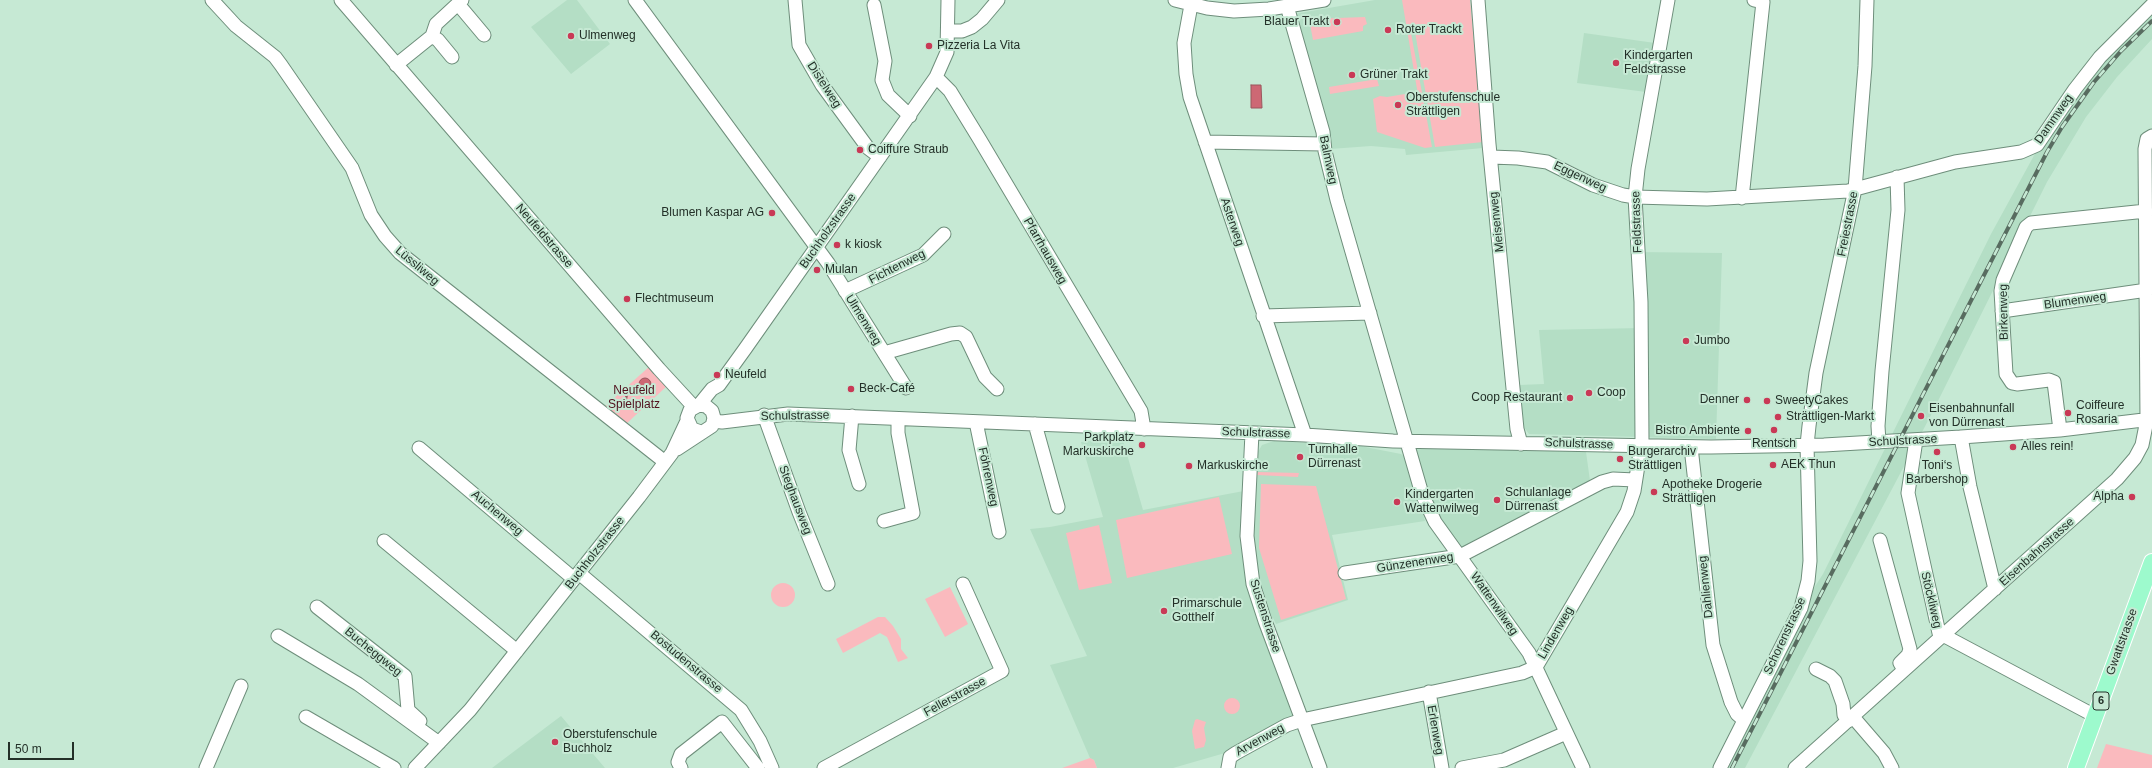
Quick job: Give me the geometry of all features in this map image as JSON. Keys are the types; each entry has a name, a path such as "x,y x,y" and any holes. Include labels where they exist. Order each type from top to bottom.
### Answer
{"main road":[{"name":"Gwattstrasse","path":"2076,768 2152,562"}],"street":[{"name":"Lüssliweg","path":"212,0 236,26 275,57 281,65 352,168 372,215 385,236 400,253 669,457"},
{"name":"Neufeldstrasse","path":"341,0 654,363 696,406"},
{"name":"Ulmenweg","path":"635,0 816,249 828,263 906,388"},
{"name":"Distelweg","path":"795,0 799,45 826,92 868,148 880,157"},
{"name":"Buchholzstrasse","path":"696,406 712,389 719,384 936,78 945,59 948,31 948,0"},
{"path":"948,31 962,31 972,27 982,19 998,0"},
{"path":"1175,0 1191,5 1234,11 1287,6 1319,0"},
{"name":"Meisenweg","path":"1478,0 1491,157 1517,429 1521,444"},
{"name":"Feldstrasse","path":"1641,446 1642,326 1635,197 1638,169 1668,0"},
{"path":"1742,198 1763,2 1754,0"},
{"name":"Freiestrasse","path":"1808,445 1815,377 1855,189 1866,46 1867,0"},
{"path":"396,65 432,36 436,24 460,2 484,35"},
{"path":"874,5 885,61 882,80 892,99 910,116"},
{"name":"Asterweg","path":"1191,5 1184,43 1186,74 1190,96 1263,316 1305,435"},
{"name":"Dammweg","path":"1855,189 1955,162 2021,152 2037,145 2075,89 2100,57 2152,5"},
{"name":"Balmweg","path":"1287,6 1323,132 1324,144 1337,200 1407,441"},
{"path":"432,36 438,40 452,57"},
{"name":"Pfarrhausweg","path":"936,78 950,91 980,140 1141,412 1144,429"},
{"name":"Eisenbahnstrasse","path":"1795,768 1995,590 2129,468 2142,445 2150,420 2146,143 2147,139 2152,136"},
{"path":"1205,142 1324,144"},
{"name":"Eggenweg","path":"1491,157 1518,158 1547,162 1593,186 1635,197 1742,198 1855,189"},
{"path":"1879,442 1878,426 1882,371 1898,210 1897,177"},
{"name":"Birkenweg","path":"2060,430 2054,382 2049,380 2017,384 2012,383 2006,374 2001,291 2002,280 2026,228 2031,223 2146,211"},
{"name":"Fichtenweg","path":"845,292 923,255 944,234"},
{"name":"Blumenweg","path":"2002,311 2147,290"},
{"path":"1263,316 1370,313"},
{"path":"884,353 951,334 960,333 966,337 985,377 997,389"},
{"name":"Buchholzstrasse","path":"713,416 719,384"},
{"path":"696,406 706,406 713,416 710,428 701,432 692,429 687,421 688,413 696,406"},
{"name":"Schulstrasse","path":"713,416 722,422 764,415 788,414 852,416 898,422 1035,424 1305,435 1407,441 1691,447 1808,445 1961,438 2060,430 2150,420"},
{"name":"Steghausweg","path":"764,415 798,512 828,584"},
{"path":"852,416 849,450 859,484"},
{"name":"Buchholzstrasse","path":"415,768 470,710 577,576 669,457 687,421"},
{"path":"898,422 904,437 920,517"},
{"path":"884,521 913,513 900,444 898,422"},
{"name":"Föhrenweg","path":"976,422 999,532"},
{"path":"1035,424 1058,507"},
{"name":"Buchholzstrasse","path":"669,457 701,432"},
{"name":"Sustenstrasse","path":"1252,433 1248,522 1250,566 1258,601 1320,768"},
{"path":"1961,438 1970,486 1995,590"},
{"name":"Stöckliweg","path":"1916,440 1908,493 1937,630 1943,636 2095,716"},
{"name":"Wattenwilweg","path":"1407,441 1422,494 1429,511 1529,653 1583,768"},
{"name":"Schorenstrasse","path":"1720,768 1801,608 1807,589 1810,561 1808,445"},
{"name":"Lindenweg","path":"1302,720 1522,673 1536,667 1626,512 1635,480 1641,446"},
{"name":"Dahlienweg","path":"1691,447 1713,645 1731,702 1737,714 1744,720"},
{"name":"Auchenweg","path":"419,448 577,576"},
{"name":"Günzenenweg","path":"1345,573 1460,556 1602,482 1613,479 1635,480"},
{"path":"1880,540 1910,649 1908,655 1900,663 1904,670"},
{"path":"384,541 516,651"},
{"name":"Bostudenstrasse","path":"577,576 732,701 748,718 772,768"},
{"name":"Fellerstrasse","path":"824,768 1002,670 963,584"},
{"name":"Bucheggweg","path":"317,607 405,676 408,710 442,741"},
{"path":"278,636 358,684 442,741"},
{"path":"1816,668 1830,676 1835,681 1843,704 1844,715 1850,719 1884,753 1892,768"},
{"path":"206,768 241,686"},
{"name":"Erlenweg","path":"1429,692 1442,768"},
{"path":"306,717 394,768"},
{"path":"730,732 748,718"},
{"name":"Arvenweg","path":"1228,768 1230,757 1236,753 1287,725 1302,720"},
{"path":"681,768 678,762 681,754 722,722 758,768"},
{"path":"1462,768 1506,764 1566,733"}],"shaded area":[{"name":"Ulmenweg","path":"567,0 577,0 610,44 571,74 531,27"},
{"name":"Oberstufenschule Strättligen","path":"1375,0 1470,0 1483,148 1406,155 1405,149 1371,146 1330,149 1294,14"},
{"path":"2152,10 2152,39 2117,77 2086,117 2047,182 1931,415 1745,768 1720,768 1801,608 1823,574 1991,234 2037,150 2078,90"},
{"name":"Kindergarten Feldstrasse","path":"1584,33 1655,43 1646,92 1577,83"},
{"path":"1251,85 1261,85 1262,108 1251,108"},
{"path":"1638,252 1722,253 1716,439 1529,434 1523,426 1519,385 1544,384 1539,330 1642,328"},
{"path":"645,378 649,380 651,384 649,388 645,390 641,388 639,384 641,380"},
{"name":"Primarschule Gotthelf","path":"1122,437 1143,510 1249,490 1248,548 1299,712 1225,753 1173,768 1097,768 1094,760 1090,758 1050,665 1087,656 1030,529 1050,527 1103,517 1081,442"},
{"path":"1274,441 1360,446 1401,454 1405,457 1425,521 1332,535 1348,600 1276,624 1273,618 1271,618 1259,588 1251,540 1255,457 1262,445"},
{"name":"Schulanlage Dürrenast","path":"1415,447 1586,452 1591,488 1460,556 1435,522"},
{"name":"Oberstufenschule Buchholz","path":"561,716 605,768 492,768"}],"green space":[{"path":"1402,0 1470,0 1483,142 1435,147 1415,32 1411,33 1432,147 1425,148 1377,132 1373,99 1380,96 1387,97 1405,94 1407,101 1412,103 1419,101"},
{"name":"Blauer Trakt","path":"1365,17 1367,24 1363,26 1363,31 1313,40 1309,19"},
{"path":"1377,79 1379,86 1330,94 1329,87"},
{"name":"Neufeld Spielplatz","path":"650,366 667,386 625,425 603,408"},
{"path":"1258,472 1299,473 1298,477 1257,475"},
{"path":"1261,484 1316,486 1346,599 1281,620 1259,548"},
{"path":"1219,497 1232,554 1127,578 1116,520"},
{"path":"1099,525 1112,583 1079,590 1066,533"},
{"path":"783,583 791,587 795,595 791,603 783,607 775,603 771,595 775,587"},
{"path":"950,587 968,624 945,637 925,599"},
{"path":"878,617 885,617 893,626 901,639 901,649 908,658 898,662 887,637 880,633 843,653 836,639"},
{"path":"1232,698 1239,703 1240,706 1235,713 1232,714 1225,709 1224,706 1229,699"},
{"path":"1197,719 1206,722 1204,728 1206,740 1204,747 1195,749 1192,731 1195,720"},
{"path":"2106,744 2152,755 2152,768 2097,768"},
{"path":"1090,758 1094,760 1097,768 1062,768"}],"waterway":[{"path":"625,403 627,394 635,386 639,385"}],"railway":[{"path":"1732,768 2047,152 2062,127 2094,82 2121,51 2152,21"}],"place":[{"name":"Blauer Trakt","path":"1337,22"},
{"name":"Roter Trackt","path":"1388,30"},
{"name":"Ulmenweg","path":"571,36"},
{"name":"Pizzeria La Vita","path":"929,46"},
{"name":"Kindergarten Feldstrasse","path":"1616,63"},
{"name":"Grüner Trakt","path":"1352,75"},
{"name":"Oberstufenschule Strättligen","path":"1398,105"},
{"name":"Coiffure Straub","path":"860,150"},
{"name":"Blumen Kaspar AG","path":"772,213"},
{"name":"k kiosk","path":"837,245"},
{"name":"Mulan","path":"817,270"},
{"name":"Flechtmuseum","path":"627,299"},
{"name":"Jumbo","path":"1686,341"},
{"name":"Neufeld","path":"717,375"},
{"name":"Beck-Café","path":"851,389"},
{"name":"Coop","path":"1589,393"},
{"name":"Coop Restaurant","path":"1570,398"},
{"name":"Denner","path":"1747,400"},
{"name":"SweetyCakes","path":"1767,401"},
{"name":"Coiffeure Rosaria","path":"2068,413"},
{"name":"Eisenbahnunfall von Dürrenast","path":"1921,416"},
{"name":"Strättligen-Markt","path":"1778,417"},
{"name":"Rentsch","path":"1774,430"},
{"name":"Bistro Ambiente","path":"1748,431"},
{"name":"Parkplatz Markuskirche","path":"1142,445"},
{"name":"Alles rein!","path":"2013,447"},
{"name":"Toni‘s Barbershop","path":"1937,452"},
{"name":"Turnhalle Dürrenast","path":"1300,457"},
{"name":"Burgerarchiv Strättligen","path":"1620,459"},
{"name":"AEK Thun","path":"1773,465"},
{"name":"Markuskirche","path":"1189,466"},
{"name":"Apotheke Drogerie Strättligen","path":"1654,492"},
{"name":"Alpha","path":"2132,497"},
{"name":"Schulanlage Dürrenast","path":"1497,500"},
{"name":"Kindergarten Wattenwilweg","path":"1397,502"},
{"name":"Primarschule Gotthelf","path":"1164,611"},
{"name":"Oberstufenschule Buchholz","path":"555,742"}]}
